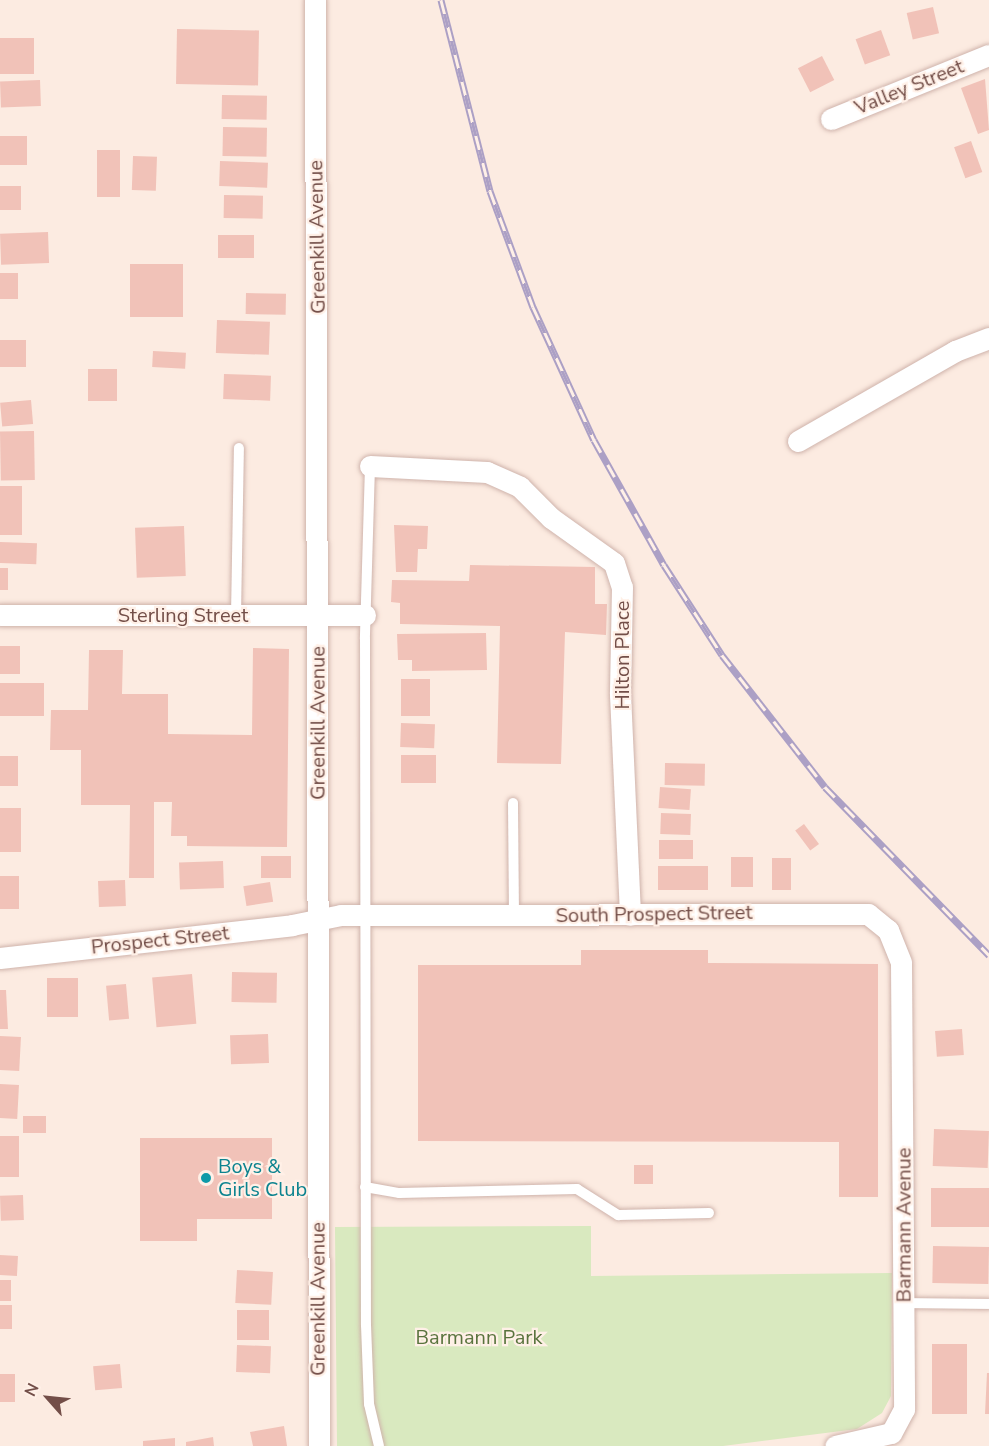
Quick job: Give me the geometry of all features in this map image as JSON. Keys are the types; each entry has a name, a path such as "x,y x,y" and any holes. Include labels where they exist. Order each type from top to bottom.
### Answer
{"street":[{"name":"Greenkill Avenue","path":"315,0 319,1446"},
{"name":"Valley Street","path":"831,119 989,55"},
{"path":"798,441 955,351 989,338"},
{"name":"Hilton Place","path":"370,466 487,472 520,487 551,518 614,563 622,587 620,694 630,915"},
{"name":"Sterling Street","path":"0,615 365,615"},
{"name":"South Prospect Street","path":"319,919 367,913 868,914 888,930 901,963 903,1022"},
{"name":"Prospect Street","path":"0,958 319,919"},
{"name":"Barmann Avenue","path":"835,1446 891,1433 904,1409 903,1022"}],"lane":[{"path":"236,615 239,448"},
{"path":"370,466 365,615 367,913 365,1187 369,1404 379,1446"},
{"path":"513,803 514,915"},
{"path":"365,1187 399,1193 577,1189 618,1215 709,1213"},
{"path":"904,1303 989,1304"}],"green space":[{"name":"Barmann Park","path":"591,1226 591,1276 892,1273 891,1396 882,1413 857,1429 723,1446 337,1446 335,1227"}],"building":[{"path":"933,7 939,33 913,39 907,13"},
{"path":"177,29 259,30 258,85 176,84"},
{"path":"881,30 890,55 865,65 856,39"},
{"path":"0,38 34,38 34,74 0,74"},
{"path":"822,56 834,80 810,92 798,68"},
{"path":"985,79 989,130 978,134 961,88"},
{"path":"40,80 41,106 1,107 0,81"},
{"path":"222,95 267,96 267,120 222,119"},
{"path":"223,127 267,128 266,157 222,156"},
{"path":"0,136 27,136 27,165 0,165"},
{"path":"971,141 982,172 965,178 954,147"},
{"path":"97,150 120,150 120,197 97,197"},
{"path":"133,156 157,157 156,191 132,190"},
{"path":"220,161 268,163 267,188 219,186"},
{"path":"0,186 21,186 21,210 0,210"},
{"path":"224,195 263,196 263,219 224,218"},
{"path":"48,232 49,263 1,265 0,234"},
{"path":"218,235 254,235 254,258 218,258"},
{"path":"130,264 183,264 183,317 130,317"},
{"path":"0,273 18,273 18,299 0,299"},
{"path":"246,293 286,294 286,315 246,314"},
{"path":"217,320 270,322 269,355 216,353"},
{"path":"0,340 26,340 26,367 0,367"},
{"path":"153,351 186,353 185,369 152,367"},
{"path":"88,369 117,369 117,401 88,401"},
{"path":"224,374 271,376 270,401 223,399"},
{"path":"31,400 33,424 2,427 0,403"},
{"path":"34,431 35,480 1,481 0,432"},
{"path":"0,486 22,486 22,535 0,535"},
{"path":"394,525 428,526 427,549 418,549 417,572 396,572"},
{"path":"184,526 186,576 137,578 135,528"},
{"path":"0,542 37,543 36,564 0,563"},
{"path":"470,565 595,567 595,604 607,604 606,635 565,632 561,764 497,763 500,626 400,624 400,603 391,602 392,580 469,581"},
{"path":"0,568 8,568 8,590 0,590"},
{"path":"486,633 487,670 412,671 412,660 398,660 397,634"},
{"path":"0,646 20,646 20,674 0,674"},
{"path":"253,648 289,649 287,847 187,846 187,836 171,836 172,802 154,802 154,878 129,878 130,805 81,805 81,750 50,750 51,710 88,710 89,650 123,650 122,694 168,694 168,734 252,735"},
{"path":"401,679 430,679 430,716 401,716"},
{"path":"0,683 44,683 44,716 0,716"},
{"path":"401,723 435,724 434,748 400,747"},
{"path":"401,755 436,755 436,783 401,783"},
{"path":"0,756 18,756 18,786 0,786"},
{"path":"665,763 705,764 705,786 665,785"},
{"path":"660,787 691,789 689,810 659,808"},
{"path":"0,808 21,808 21,852 0,852"},
{"path":"661,813 691,814 690,835 660,834"},
{"path":"804,824 819,844 810,851 795,831"},
{"path":"659,840 693,840 693,859 659,859"},
{"path":"261,856 291,856 291,878 261,878"},
{"path":"731,857 753,857 753,887 731,887"},
{"path":"772,858 791,858 791,890 772,890"},
{"path":"223,861 224,888 180,890 179,863"},
{"path":"658,866 708,866 708,890 658,890"},
{"path":"0,876 19,876 19,909 0,909"},
{"path":"125,880 126,906 99,907 98,881"},
{"path":"270,882 273,902 246,906 243,886"},
{"path":"581,950 708,950 708,963 878,964 878,1197 839,1197 839,1142 418,1141 418,965 581,965"},
{"path":"232,972 277,973 276,1003 231,1002"},
{"path":"192,974 196,1024 157,1027 152,977"},
{"path":"47,978 78,978 78,1017 47,1017"},
{"path":"126,984 129,1019 109,1021 106,986"},
{"path":"0,990 6,990 8,1029 0,1029"},
{"path":"962,1029 964,1055 937,1057 935,1031"},
{"path":"268,1034 269,1063 231,1064 230,1035"},
{"path":"0,1036 21,1037 19,1071 0,1070"},
{"path":"0,1084 19,1085 17,1119 0,1118"},
{"path":"23,1116 46,1116 46,1133 23,1133"},
{"path":"934,1129 989,1131 988,1168 933,1166"},
{"path":"0,1136 19,1136 19,1177 0,1177"},
{"name":"Boys & Girls Club","path":"140,1138 272,1138 272,1219 197,1219 197,1241 140,1241"},
{"path":"634,1165 653,1165 653,1184 634,1184"},
{"path":"931,1188 989,1188 989,1227 931,1227"},
{"path":"23,1195 24,1220 1,1221 0,1196"},
{"path":"933,1246 989,1247 988,1284 932,1283"},
{"path":"0,1255 18,1256 17,1276 0,1275"},
{"path":"237,1270 273,1272 271,1305 235,1303"},
{"path":"0,1280 11,1280 11,1301 0,1301"},
{"path":"0,1305 12,1305 12,1329 0,1329"},
{"path":"237,1310 269,1310 269,1340 237,1340"},
{"path":"932,1344 967,1344 967,1414 932,1414"},
{"path":"237,1345 271,1346 270,1373 236,1372"},
{"path":"120,1364 122,1388 95,1390 93,1366"},
{"path":"987,1373 989,1373 989,1414 985,1414"},
{"path":"0,1374 15,1374 15,1402 0,1402"},
{"path":"284,1426 287,1446 253,1446 250,1432"},
{"path":"213,1437 214,1446 186,1446 186,1442"},
{"path":"175,1438 175,1446 143,1446 143,1441"}],"railway":[{"path":"441,0 490,191 533,307 594,440 664,565 722,655 825,787 989,955"}],"place":[{"name":"Boys & Girls Club","path":"206,1178"}]}
